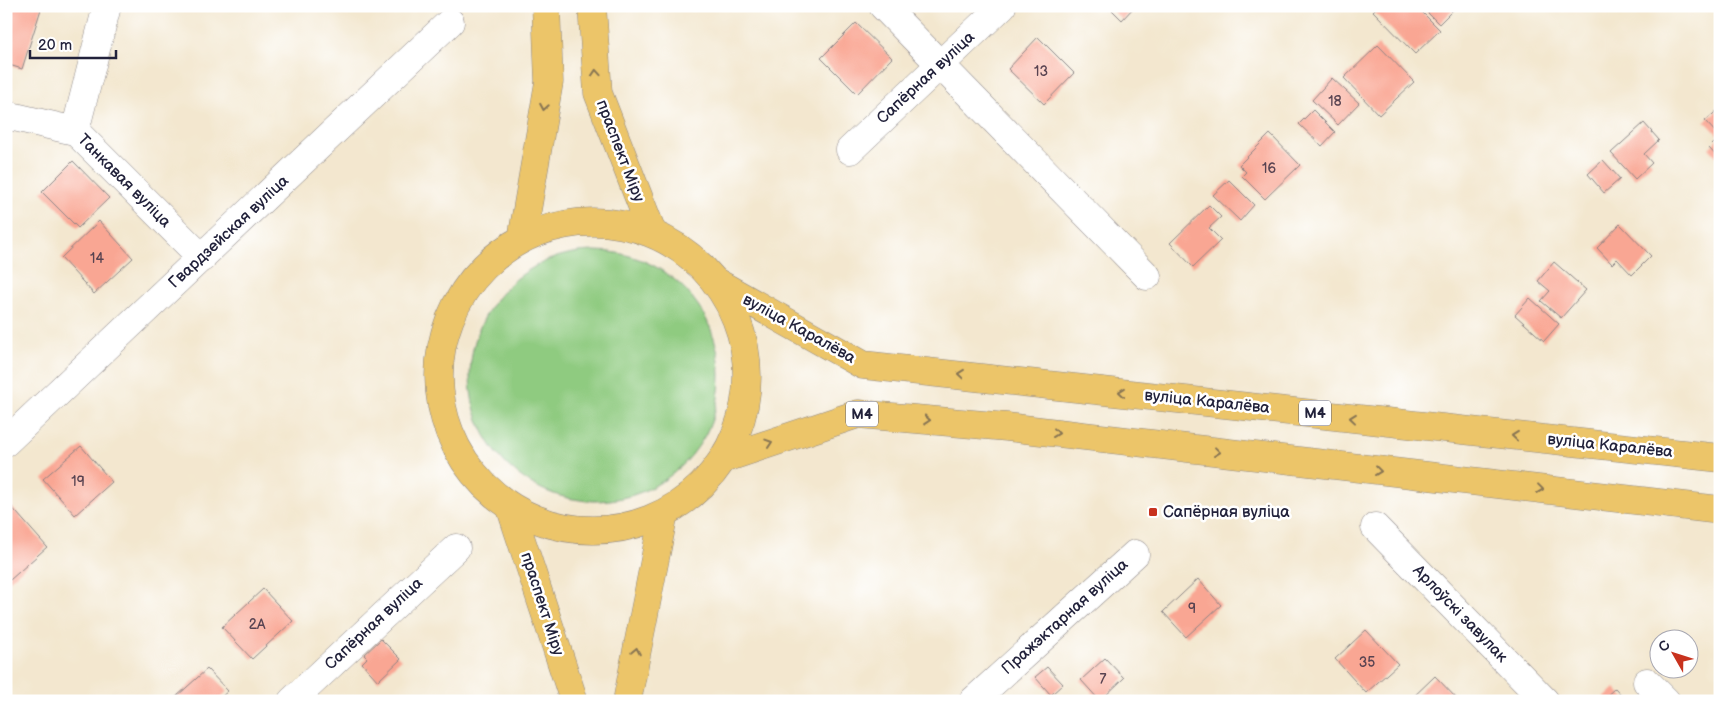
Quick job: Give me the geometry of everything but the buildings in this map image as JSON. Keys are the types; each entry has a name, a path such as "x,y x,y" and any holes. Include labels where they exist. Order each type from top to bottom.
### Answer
{"main road":[{"path":"522,239 549,82 546,6"},
{"name":"праспект Міру","path":"592,6 598,93 653,234"},
{"name":"праспект Міру","path":"600,222 627,225 653,234 676,246 690,257 716,282 730,305 740,330 746,356 747,383 744,409 736,435 723,459 707,480 687,498 664,513 631,525 613,529 586,530 559,527 542,522 510,506 489,490 471,470 456,448 446,423 440,396 439,370 443,343 451,317 463,293 480,272 499,254 522,239 547,229 573,223 600,222"},
{"name":"вуліца Каралёва","path":"716,282 864,365 1720,458"},
{"name":"М4","path":"723,459 858,414 1007,427 1720,510"},
{"name":"праспект Міру","path":"510,506 574,701"},
{"path":"627,701 664,513"}],"street":[{"name":"Танкавая вуліца","path":"108,6 75,131 202,258"},
{"path":"883,6 1146,276"},
{"name":"Сапёрная вуліца","path":"850,150 1002,6"},
{"name":"Гвардзейская вуліца","path":"6,442 450,22"},
{"path":"6,115 75,131"},
{"name":"Арлоўскі завулак","path":"1375,527 1545,701"},
{"name":"Сапёрная вуліца","path":"292,701 456,548"},
{"name":"Пражэктарная вуліца","path":"972,701 1135,554"}],"green space":[{"path":"583,251 607,251 631,256 654,265 684,287 699,306 711,328 718,352 720,376 718,400 711,424 699,446 684,465 665,480 643,492 607,501 583,501 559,496 536,487 515,473 498,456 484,435 475,412 470,388 470,364 475,340 484,317 498,296 515,279 536,265 559,256"}],"place":[{"name":"Сапёрная вуліца","path":"1153,512"}]}
